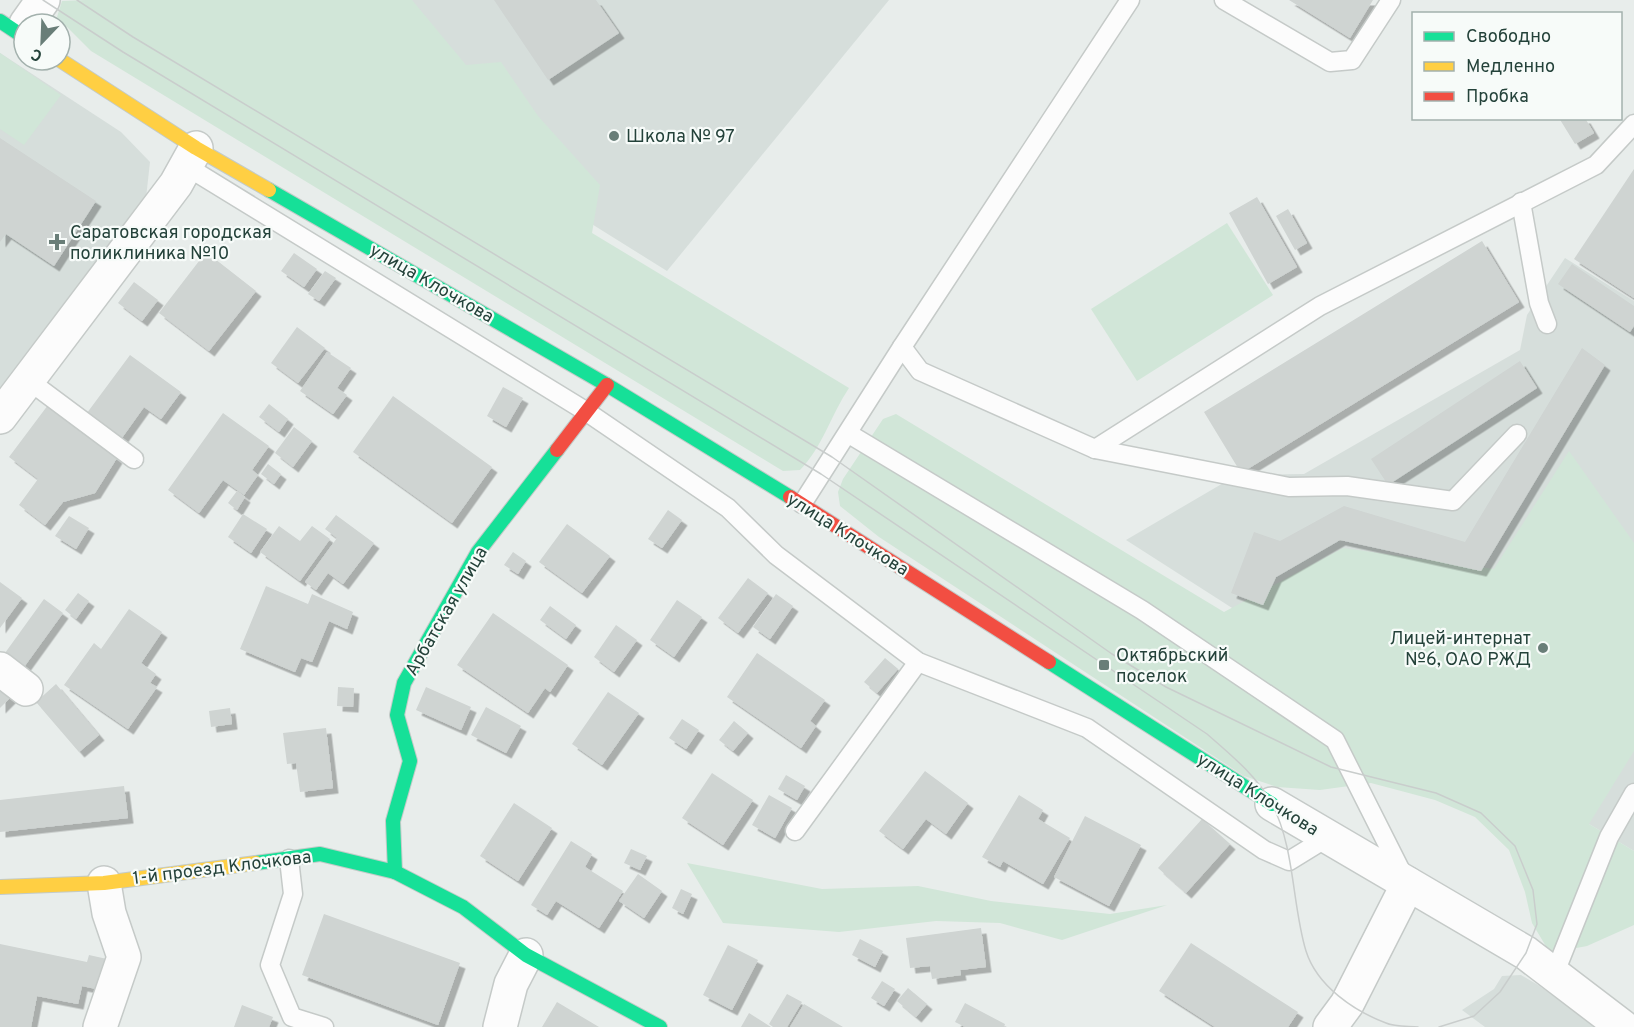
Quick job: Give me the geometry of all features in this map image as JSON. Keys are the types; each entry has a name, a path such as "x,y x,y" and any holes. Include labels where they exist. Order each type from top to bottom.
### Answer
{"street":[{"path":"33,12 43,0"},
{"name":"улица Клочкова","path":"72,69 191,157 607,385 802,504 1272,804 1526,953 1623,1027"},
{"path":"0,417 176,184 191,157"},
{"name":"Арбатская улица","path":"395,872 393,821 410,761 396,715 404,683 478,552 607,385"},
{"path":"0,669 26,689"},
{"name":"1-й проезд Клочкова","path":"0,887 104,883 320,854 395,872 463,907 526,955 660,1027"},
{"path":"99,1027 124,957 109,913 104,883"},
{"path":"1330,1027 1347,1004 1408,884"},
{"path":"500,1027 511,984 526,955"},
{"path":"1629,1027 1634,1023"}],"lane":[{"path":"802,504 849,434 902,347 1130,0"},
{"path":"1224,0 1243,5 1330,62 1352,60 1391,0"},
{"path":"1095,449 1320,306 1596,165 1634,124"},
{"path":"191,157 586,412 728,508 776,555 918,662 1087,728 1264,850 1288,861 1328,837"},
{"path":"1521,202 1539,303 1547,324"},
{"path":"902,347 920,371 1095,449 1289,487 1347,486 1453,501 1517,434"},
{"path":"28,380 134,459"},
{"path":"849,434 1142,610 1335,740 1408,884"},
{"path":"795,831 918,662"},
{"path":"1554,975 1609,837 1634,793"},
{"path":"289,859 293,894 270,966 292,1017 324,1027"}],"shaded area":[{"name":"Школа № 97","path":"233,0 889,0 667,271"},
{"name":"Саратовская городская поликлиника №10","path":"0,53 12,61 12,72 29,72 121,132 150,162 146,198 0,396"},
{"path":"1565,258 1634,301 1634,851 1268,631 1126,540 1237,475 1304,474 1520,350 1527,315"},
{"path":"1521,975 1597,1027 1485,1027 1462,1010 1494,989 1502,976"}],"green space":[{"path":"412,0 466,65 501,62 538,116 600,185 592,233 849,388 808,461 800,470 783,471 91,51 72,32 72,12 59,12 62,1"},
{"path":"0,53 12,61 12,72 28,72 61,95 24,145 0,129"},
{"path":"1227,223 1273,295 1137,381 1091,309"},
{"path":"896,414 1224,612 1343,548 1494,569 1569,451 1634,543 1634,751 1589,824 1634,851 1634,925 1587,946 1550,953 1532,923 1525,892 1509,850 1475,817 1435,800 1371,783 1320,790 1277,787 1244,776 879,537 840,506 838,492 843,479 883,419"},
{"path":"687,863 822,889 918,886 991,901 1110,914 1167,905 1062,940 1000,923 936,921 839,932 723,923"}],"building":[{"path":"494,0 596,0 619,33 548,80"},
{"path":"1289,0 1373,0 1350,38"},
{"path":"1560,120 1586,120 1594,133 1575,144"},
{"path":"0,138 96,201 54,266 6,234 0,242"},
{"path":"1634,169 1634,298 1574,259"},
{"path":"1257,197 1297,267 1268,284 1229,213"},
{"path":"1288,209 1307,243 1295,250 1276,216"},
{"path":"1482,241 1519,302 1241,473 1204,412"},
{"path":"206,252 256,291 209,351 159,313"},
{"path":"294,253 317,269 304,287 281,271"},
{"path":"1572,264 1634,306 1634,326 1630,332 1558,284"},
{"path":"325,271 336,278 319,301 308,294"},
{"path":"134,282 158,300 142,321 118,303"},
{"path":"297,327 325,348 298,383 271,363"},
{"path":"1582,348 1605,365 1481,571 1340,540 1276,577 1263,605 1231,593 1254,532 1280,541 1344,506 1465,542"},
{"path":"327,352 351,368 337,388 347,395 333,414 300,391"},
{"path":"130,355 181,392 161,419 144,407 119,442 84,417"},
{"path":"1520,361 1537,388 1388,485 1371,459"},
{"path":"503,387 523,398 506,427 487,416"},
{"path":"393,396 492,467 452,523 353,452"},
{"path":"269,404 288,419 279,432 259,417"},
{"path":"48,405 117,458 95,493 63,502 45,525 19,505 38,479 9,457"},
{"path":"223,413 269,446 252,470 258,475 244,495 223,480 199,513 168,490"},
{"path":"294,427 312,441 293,467 275,453"},
{"path":"268,464 281,474 274,484 261,474"},
{"path":"237,491 245,497 237,510 228,503"},
{"path":"668,510 682,520 662,548 648,539"},
{"path":"243,514 267,529 251,553 228,537"},
{"path":"336,515 374,543 343,584 328,573 316,590 305,582 337,538 325,529"},
{"path":"69,516 89,528 76,549 55,536"},
{"path":"567,524 610,556 582,593 539,562"},
{"path":"279,526 300,541 312,526 330,539 300,581 260,552"},
{"path":"513,552 526,561 518,574 504,565"},
{"path":"748,578 768,593 738,633 718,618"},
{"path":"0,582 22,598 0,628"},
{"path":"266,586 308,604 312,594 353,612 347,629 329,621 312,662 301,658 295,672 240,649"},
{"path":"78,593 89,601 76,619 65,610"},
{"path":"776,594 793,606 770,639 753,627"},
{"path":"44,599 63,613 24,667 5,653"},
{"path":"677,600 702,617 674,657 650,640"},
{"path":"550,606 576,625 566,639 540,620"},
{"path":"129,609 162,632 141,663 156,674 150,683 157,687 128,729 64,685 94,643 101,649"},
{"path":"493,613 568,665 550,692 545,688 528,713 457,665"},
{"path":"616,625 637,640 614,672 594,657"},
{"path":"757,653 825,700 810,721 816,726 801,748 727,697"},
{"path":"885,658 898,669 877,693 864,682"},
{"path":"56,684 99,735 79,752 36,702"},
{"path":"0,685 11,697 0,708"},
{"path":"338,687 354,688 353,707 337,706"},
{"path":"426,687 471,707 461,730 416,710"},
{"path":"608,692 639,713 602,765 572,744"},
{"path":"486,707 521,726 506,753 471,735"},
{"path":"230,708 232,724 211,727 209,711"},
{"path":"682,719 699,730 686,749 669,738"},
{"path":"734,721 748,733 733,751 719,740"},
{"path":"326,728 333,788 300,792 296,763 287,764 283,733"},
{"path":"925,771 968,803 946,834 926,819 903,849 879,831"},
{"path":"712,773 753,800 723,845 682,818"},
{"path":"786,775 805,786 797,800 778,789"},
{"path":"124,786 128,818 0,832 0,800"},
{"path":"769,795 792,808 775,838 752,825"},
{"path":"1019,795 1043,810 1038,819 1070,838 1043,884 1003,861 1000,867 982,857"},
{"path":"514,803 552,828 518,881 480,856"},
{"path":"1085,816 1141,845 1109,906 1054,877"},
{"path":"1202,819 1230,844 1186,893 1158,868"},
{"path":"571,841 592,854 585,867 623,891 599,928 556,901 547,915 531,905"},
{"path":"631,849 647,856 640,870 624,863"},
{"path":"638,874 662,891 644,918 619,901"},
{"path":"681,889 692,894 683,914 672,908"},
{"path":"324,914 460,963 438,1025 302,975"},
{"path":"981,928 986,967 960,970 961,975 932,979 930,966 910,968 906,938"},
{"path":"860,939 883,951 875,967 852,955"},
{"path":"1191,943 1298,1012 1288,1027 1215,1027 1159,991"},
{"path":"0,944 87,962 89,955 107,959 101,990 82,986 78,1004 37,996 31,1027 0,1027"},
{"path":"728,945 758,960 732,1010 703,995"},
{"path":"882,981 895,989 884,1006 871,998"},
{"path":"908,988 927,1004 916,1017 897,1001"},
{"path":"787,994 802,1002 787,1027 773,1027 769,1024"},
{"path":"557,1002 599,1027 542,1027"},
{"path":"965,1003 1005,1024 1004,1027 965,1027 955,1022"},
{"path":"804,1004 843,1027 790,1027"},
{"path":"242,1005 273,1017 269,1027 234,1027"},
{"path":"749,1013 771,1027 741,1027"}],"tram line":[{"path":"43,0 123,52 821,474 1207,734 1251,775 1272,804 1285,839 1301,933 1311,964 1338,996 1362,1012 1397,1026 1418,1027"},
{"path":"77,0 133,37 832,457 1112,654 1166,687 1331,767 1436,793 1481,813 1515,846 1533,890 1537,924 1526,953 1500,992 1474,1016 1439,1027"}],"traffic: fast":[{"path":"0,21 12,29"},
{"path":"269,190 607,385 790,497"},
{"path":"395,872 393,821 410,761 397,715 404,683 478,552 557,450"},
{"path":"1049,662 1272,804"},
{"path":"256,863 320,854 395,872 463,907 526,955 660,1027"}],"traffic: slow":[{"path":"72,68 196,148 269,190"},
{"path":"0,887 104,883 256,863"}],"traffic: jam":[{"path":"557,450 607,385"},
{"path":"790,497 1049,662"}],"place":[{"name":"Школа № 97","path":"614,136"},
{"name":"Саратовская городская поликлиника №10","path":"57,242"},
{"name":"Лицей-интернат №6, ОАО РЖД","path":"1543,648"},
{"name":"Октябрьский поселок","path":"1104,665"}]}
